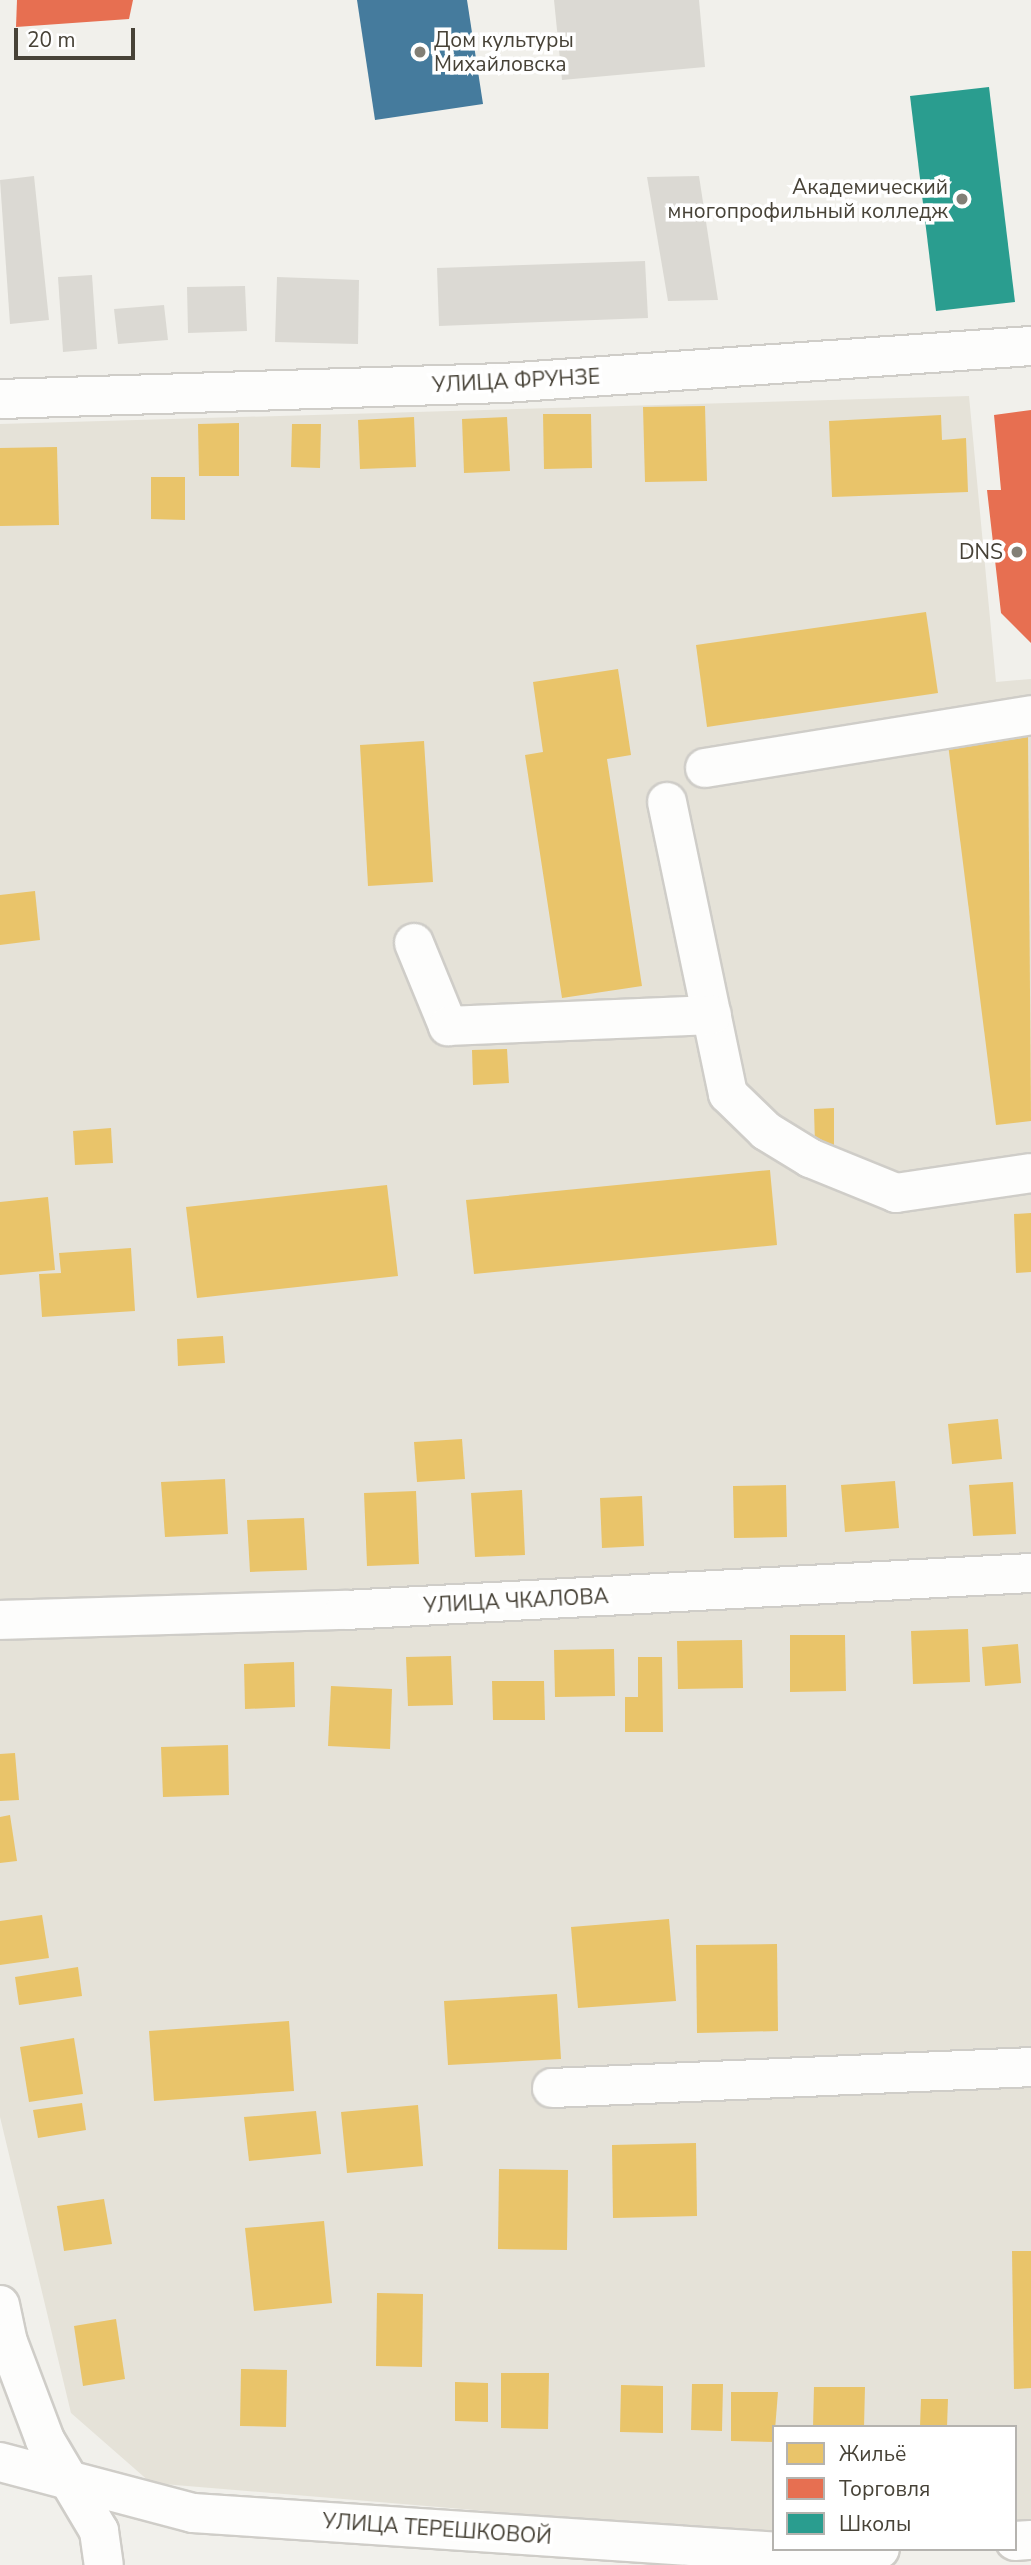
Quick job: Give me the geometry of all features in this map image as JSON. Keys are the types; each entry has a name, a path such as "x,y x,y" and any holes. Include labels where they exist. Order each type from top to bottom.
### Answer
{"street":[{"name":"УЛИЦА ФРУНЗЕ","path":"0,399 505,383 1031,346"},
{"path":"705,768 1031,715"},
{"path":"667,802 728,1094 766,1131 810,1158 896,1193 1031,1173"},
{"path":"414,943 448,1026 712,1015"},
{"name":"УЛИЦА ЧКАЛОВА","path":"0,1620 345,1610 1031,1573"},
{"path":"552,2088 1031,2067"},
{"path":"0,2305 8,2342 33,2398 45,2440 68,2483 99,2531 104,2565"},
{"name":"УЛИЦА ТЕРЕШКОВОЙ","path":"0,2462 68,2483 193,2513 811,2554 852,2551"}],"shaded area":[{"path":"969,396 996,682 1031,679 1031,2520 1017,2521 1017,2425 772,2425 772,2535 151,2483 71,2413 0,2117 0,424"}],"building: Жильё":[{"path":"705,406 707,481 645,482 643,407"},
{"path":"543,414 591,414 592,468 544,469"},
{"path":"941,415 942,440 966,438 968,492 832,497 829,421"},
{"path":"414,417 416,467 360,469 358,420"},
{"path":"507,417 510,471 464,473 462,419"},
{"path":"239,423 239,476 199,476 198,424"},
{"path":"292,424 321,424 320,468 291,467"},
{"path":"57,447 59,525 0,526 0,448"},
{"path":"151,477 185,477 185,520 151,519"},
{"path":"926,612 938,693 707,727 696,645"},
{"path":"618,669 631,755 607,759 642,986 562,998 525,755 543,752 533,682"},
{"path":"1028,734 1031,1121 996,1125 948,744"},
{"path":"424,741 433,882 368,886 360,745"},
{"path":"35,891 40,940 0,945 0,895"},
{"path":"507,1049 509,1083 473,1085 472,1050"},
{"path":"834,1108 834,1145 815,1145 814,1109"},
{"path":"111,1128 113,1163 75,1165 73,1131"},
{"path":"770,1170 777,1245 474,1274 466,1200"},
{"path":"387,1185 398,1276 197,1298 186,1207"},
{"path":"48,1197 55,1270 0,1275 0,1202"},
{"path":"1031,1213 1031,1272 1016,1273 1014,1214"},
{"path":"131,1248 135,1311 42,1317 39,1274 61,1273 59,1253"},
{"path":"223,1336 225,1363 178,1366 177,1339"},
{"path":"998,1419 1002,1459 952,1464 948,1424"},
{"path":"462,1439 465,1479 417,1482 414,1442"},
{"path":"225,1479 228,1534 165,1537 161,1482"},
{"path":"895,1481 899,1528 845,1532 841,1485"},
{"path":"1013,1482 1016,1534 973,1536 969,1485"},
{"path":"786,1485 787,1537 734,1538 733,1486"},
{"path":"522,1490 525,1555 475,1557 471,1493"},
{"path":"416,1491 419,1564 367,1566 364,1493"},
{"path":"642,1496 644,1546 602,1548 600,1498"},
{"path":"304,1518 307,1570 250,1572 247,1520"},
{"path":"968,1629 970,1682 913,1684 911,1631"},
{"path":"790,1635 845,1635 846,1691 790,1692"},
{"path":"742,1640 743,1688 678,1689 677,1641"},
{"path":"1018,1644 1021,1683 985,1686 982,1647"},
{"path":"614,1649 615,1696 555,1697 554,1650"},
{"path":"451,1656 453,1705 408,1706 406,1657"},
{"path":"638,1657 662,1657 663,1732 625,1732 625,1697 638,1697"},
{"path":"294,1662 295,1707 245,1709 244,1664"},
{"path":"492,1681 544,1681 545,1720 493,1720"},
{"path":"331,1686 392,1689 390,1749 328,1746"},
{"path":"228,1745 229,1795 163,1797 161,1747"},
{"path":"15,1753 19,1800 0,1801 0,1754"},
{"path":"10,1815 17,1861 0,1863 0,1817"},
{"path":"42,1915 49,1958 0,1965 0,1921"},
{"path":"669,1919 676,2001 578,2008 571,1927"},
{"path":"777,1944 778,2031 697,2033 696,1945"},
{"path":"78,1967 82,1996 19,2005 15,1977"},
{"path":"557,1994 561,2059 448,2065 444,2001"},
{"path":"289,2021 294,2091 154,2101 149,2031"},
{"path":"74,2038 83,2094 29,2102 20,2047"},
{"path":"82,2103 86,2130 38,2138 33,2110"},
{"path":"418,2105 423,2166 347,2173 341,2112"},
{"path":"316,2111 321,2154 249,2161 244,2117"},
{"path":"696,2143 697,2216 613,2218 612,2145"},
{"path":"499,2169 568,2170 567,2250 498,2249"},
{"path":"104,2199 112,2244 64,2251 57,2206"},
{"path":"324,2221 332,2303 254,2311 245,2228"},
{"path":"1012,2251 1031,2251 1031,2388 1014,2389"},
{"path":"377,2293 423,2294 422,2367 376,2366"},
{"path":"116,2319 125,2379 83,2386 74,2326"},
{"path":"241,2369 287,2370 286,2427 240,2426"},
{"path":"501,2373 549,2373 548,2429 501,2428"},
{"path":"455,2382 488,2383 488,2422 455,2421"},
{"path":"692,2384 723,2384 722,2431 691,2430"},
{"path":"621,2385 663,2386 663,2433 620,2432"},
{"path":"814,2387 865,2387 864,2425 813,2425"},
{"path":"731,2392 778,2392 772,2442 731,2441"},
{"path":"921,2399 948,2399 947,2425 920,2425"}],"building: Торговля":[{"path":"17,0 133,0 129,19 16,27"},
{"path":"1031,410 1031,643 1001,613 987,490 1001,490 994,415"}],"building: Школы":[{"name":"Академический многопрофильный колледж","path":"989,87 1015,302 936,311 910,96"}],"building: Учреждения":[{"name":"Дом культуры Михайловска","path":"357,0 467,0 483,104 375,120"}],"building: Прочее":[{"path":"554,0 699,0 705,67 562,80"},
{"path":"34,176 49,320 10,324 0,180"},
{"path":"699,176 718,300 668,301 647,177"},
{"path":"645,261 648,318 439,326 437,268"},
{"path":"92,275 97,349 63,352 58,277"},
{"path":"277,277 359,280 358,344 275,342"},
{"path":"245,286 247,331 188,333 187,287"},
{"path":"164,305 168,340 118,344 114,309"}],"place":[{"name":"Дом культуры Михайловска","path":"420,52"},
{"name":"Академический многопрофильный колледж","path":"962,199"},
{"name":"DNS","path":"1017,552"}]}
